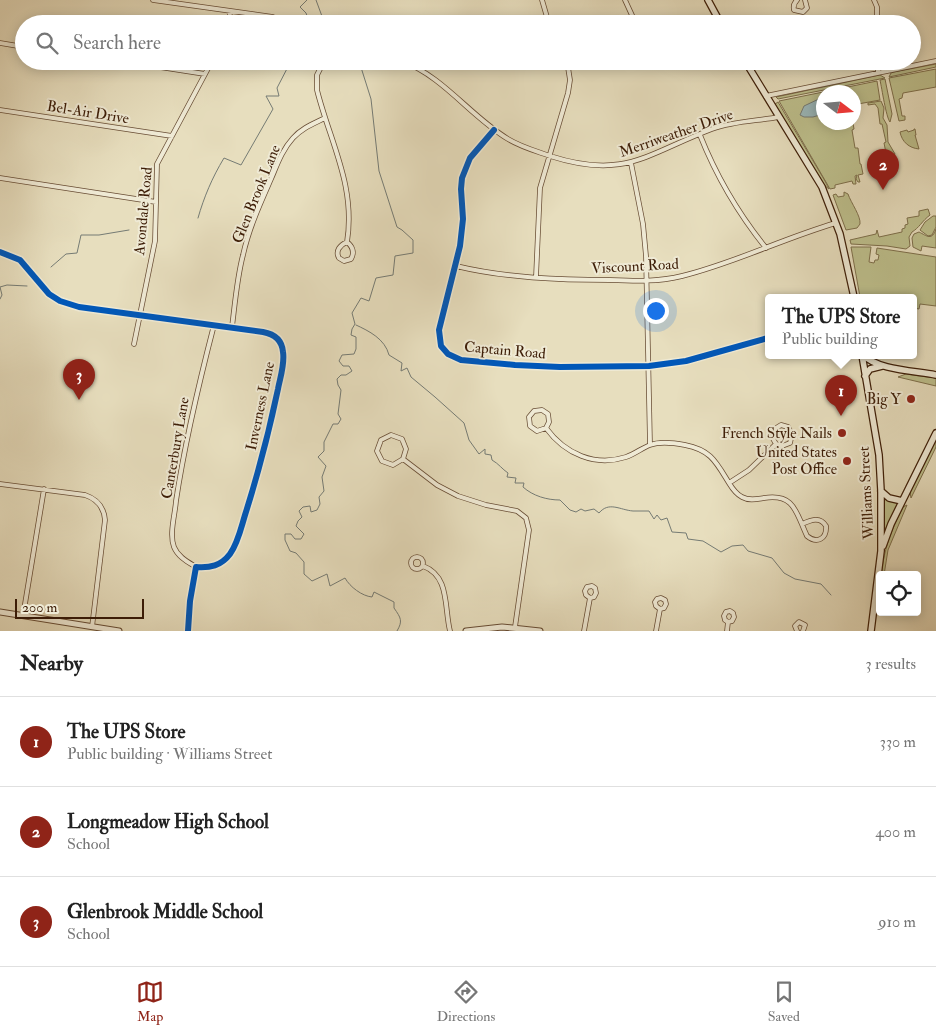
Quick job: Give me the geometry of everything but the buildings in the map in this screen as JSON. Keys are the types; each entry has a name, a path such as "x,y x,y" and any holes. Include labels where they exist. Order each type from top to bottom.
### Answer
{"main road":[{"path":"708,0 716,15"},
{"path":"750,70 819,182 845,251 853,294"},
{"name":"Williams Street","path":"863,359 879,455 881,491 881,551 871,631"},
{"path":"869,359 884,366 936,375"},
{"path":"865,376 871,368 884,366"},
{"path":"881,551 902,501 936,433"},
{"path":"881,491 888,498 902,501"}],"street":[{"path":"153,0 259,15"},
{"path":"542,0 546,15"},
{"path":"625,0 632,15"},
{"path":"797,0 794,2 793,8 800,13 805,10 805,0"},
{"path":"874,0 877,7 877,15"},
{"path":"230,11 230,15"},
{"path":"0,43 15,46"},
{"path":"921,64 936,61"},
{"path":"179,70 205,74"},
{"name":"Avondale Road","path":"134,344 154,246 157,166 207,70"},
{"path":"319,70 316,84 348,192 349,222 347,242 353,250 353,256 350,260 344,261 339,258 337,253 340,246 347,242"},
{"name":"Merriweather Drive","path":"420,70 428,74 494,130 514,142 575,163 594,166 617,166 630,163 700,134 730,124 779,117"},
{"path":"536,277 539,194 568,93 570,79 568,70"},
{"path":"766,96 892,70"},
{"name":"Bel-Air Drive","path":"0,110 172,136"},
{"name":"Glen Brook Lane","path":"232,327 244,250 256,213 281,156 297,134 304,128 325,118"},
{"name":"Captain Road","path":"494,130 470,158 462,178 463,219 456,266 438,330 441,346 451,356 469,361 551,367 649,366 686,361 765,339"},
{"path":"700,134 725,191 766,248"},
{"path":"630,163 643,224 648,280 650,445"},
{"path":"0,178 156,202"},
{"name":"Viscount Road","path":"456,266 492,273 582,280 671,278 687,275 836,223"},
{"name":"Inverness Lane","path":"0,252 20,260 44,290 60,301 79,307 214,324 273,335 282,347 283,364 265,446 236,544 230,554 220,564 209,567 196,567"},
{"name":"Canterbury Lane","path":"196,567 178,554 174,547 172,535 181,468 193,406 214,324"},
{"path":"539,410 546,412 550,422 546,428 537,430 530,426 529,420 532,412 539,410"},
{"path":"781,425 788,427 792,434 791,441 784,446 776,444 772,437 773,430 781,425"},
{"path":"546,428 563,447 591,459 618,459 650,445 675,444 701,450 716,462 735,492 746,499 774,497 788,500 793,505 802,524 808,536 812,539 820,540 826,534 826,526 821,520 816,519 802,524"},
{"path":"391,436 402,439 406,449 403,459 393,465 382,461 377,451 381,440 391,436"},
{"path":"729,483 749,470 776,444"},
{"path":"403,459 426,478 451,493 477,503 517,511 526,518 529,530 515,627"},
{"path":"0,484 89,496 103,510 105,520 92,627"},
{"path":"24,616 44,489"},
{"path":"423,566 435,572 442,584 450,631"},
{"path":"188,631 190,601 196,567"},
{"path":"584,631 590,598"},
{"path":"656,631 660,608"},
{"path":"0,612 119,631"},
{"path":"727,631 728,622"},
{"path":"797,631 795,626 797,622 800,622 805,625 803,631"},
{"path":"466,631 492,627 515,627 540,631"}],"green space":[{"path":"936,64 936,67 889,77 894,72 921,70 921,67"},
{"path":"936,69 936,87 903,93 902,98 899,99 902,116 905,116 905,120 899,121 889,78"},
{"path":"880,75 885,78 849,85 833,85"},
{"path":"885,79 892,114 890,122 880,80"},
{"path":"877,81 880,100 861,103 861,85 857,85"},
{"path":"816,89 816,92 778,99 776,97"},
{"path":"816,93 816,130 852,130 863,174 858,175 860,182 856,179 857,175 855,176 856,184 853,184 852,181 835,185 835,188 830,189 779,101"},
{"path":"881,101 884,108 883,118 887,125 888,142 895,154 891,160 895,167 889,168 884,143 886,142 882,124 880,124 878,108 875,104 868,105 868,103"},
{"path":"778,102 829,189 825,186 775,104"},
{"path":"914,129 919,149 906,144 900,132 907,130 908,132"},
{"path":"844,192 848,194 859,217 860,224 857,228 846,230 833,195 836,194 838,197 844,196"},
{"path":"928,209 930,215 912,232 909,237 910,246 906,249 851,244 850,240 876,234 877,230 879,237 902,232 905,225 908,224 907,218 919,216 919,211"},
{"path":"936,216 936,227 932,235 928,236 920,230 925,222"},
{"path":"936,229 936,248 922,246 921,251 913,247 912,238 914,234 919,232 931,236"},
{"path":"851,247 871,247 869,262 874,263 875,260 878,260 879,255 876,254 877,248 936,257 936,306 920,304 919,309 917,309 917,294 859,294"},
{"path":"906,374 936,378 936,386 898,377"},
{"path":"936,439 936,447 911,498 910,492"},
{"path":"884,499 898,503 884,532"},
{"path":"907,505 888,550 885,571 882,571 891,532 903,507"}],"water":[{"path":"816,100 816,116 804,117 800,115 804,106"}],"waterway":[{"path":"307,0 300,7 307,15"},
{"path":"316,0 322,15"},
{"path":"198,218 209,188 224,158 241,165 273,109 266,96 279,96 277,88 286,70"},
{"path":"362,70 371,99 379,171 397,227 413,240 413,253 395,256 393,275 376,278 369,301 361,298 352,313 355,324 351,335 356,337 356,349 354,354 342,355 339,361 343,366 349,366 352,371 346,375 341,375 337,379 341,390 338,414 341,419 338,424 333,424 324,442 324,451 318,457 326,466 322,477 324,491 319,497 320,504 317,510 311,512 310,506 303,507 299,511 302,517 296,526 304,534 301,539 295,539 291,534 285,534 285,540 290,551 296,553 304,562 304,574 312,581 327,574 330,586 345,578 353,588 364,595 372,597 374,592 394,602 394,608 400,620 397,631"},
{"path":"51,267 66,254 77,253 81,235 99,235 129,230"},
{"path":"0,299 2,295 0,287 7,285 27,286"},
{"path":"356,325 380,340 389,355 402,363 401,371 407,368 411,377 464,423 469,440 479,454 485,449 485,454 491,455 492,460 508,473 507,477 516,478 515,483 524,483 523,487 531,493 545,498 560,500 570,510 576,512 581,509 585,511 594,509 599,513 607,507 633,511 649,511 654,519 657,515 661,520 667,518 672,532 686,533 688,539 703,541 721,552 732,546 743,545 748,551 772,558 784,573 795,579 821,584 831,595"}],"cycle path":[{"path":"494,130 470,158 462,178 463,219 460,246 439,330 441,346 448,354 461,360 515,365 560,367 649,366 686,361 765,339"},
{"path":"0,252 20,260 49,294 60,301 79,307 263,332 271,334 281,344 283,361 275,405 239,535 233,550 219,564 196,567 190,601 188,631"}],"place":[{"name":"Longmeadow High School","path":"883,190"},
{"name":"Big Y","path":"911,399"},
{"name":"Glenbrook Middle School","path":"79,400"},
{"name":"The UPS Store","path":"841,416"},
{"name":"French Style Nails","path":"842,433"},
{"name":"United States Post Office","path":"847,461"}]}
